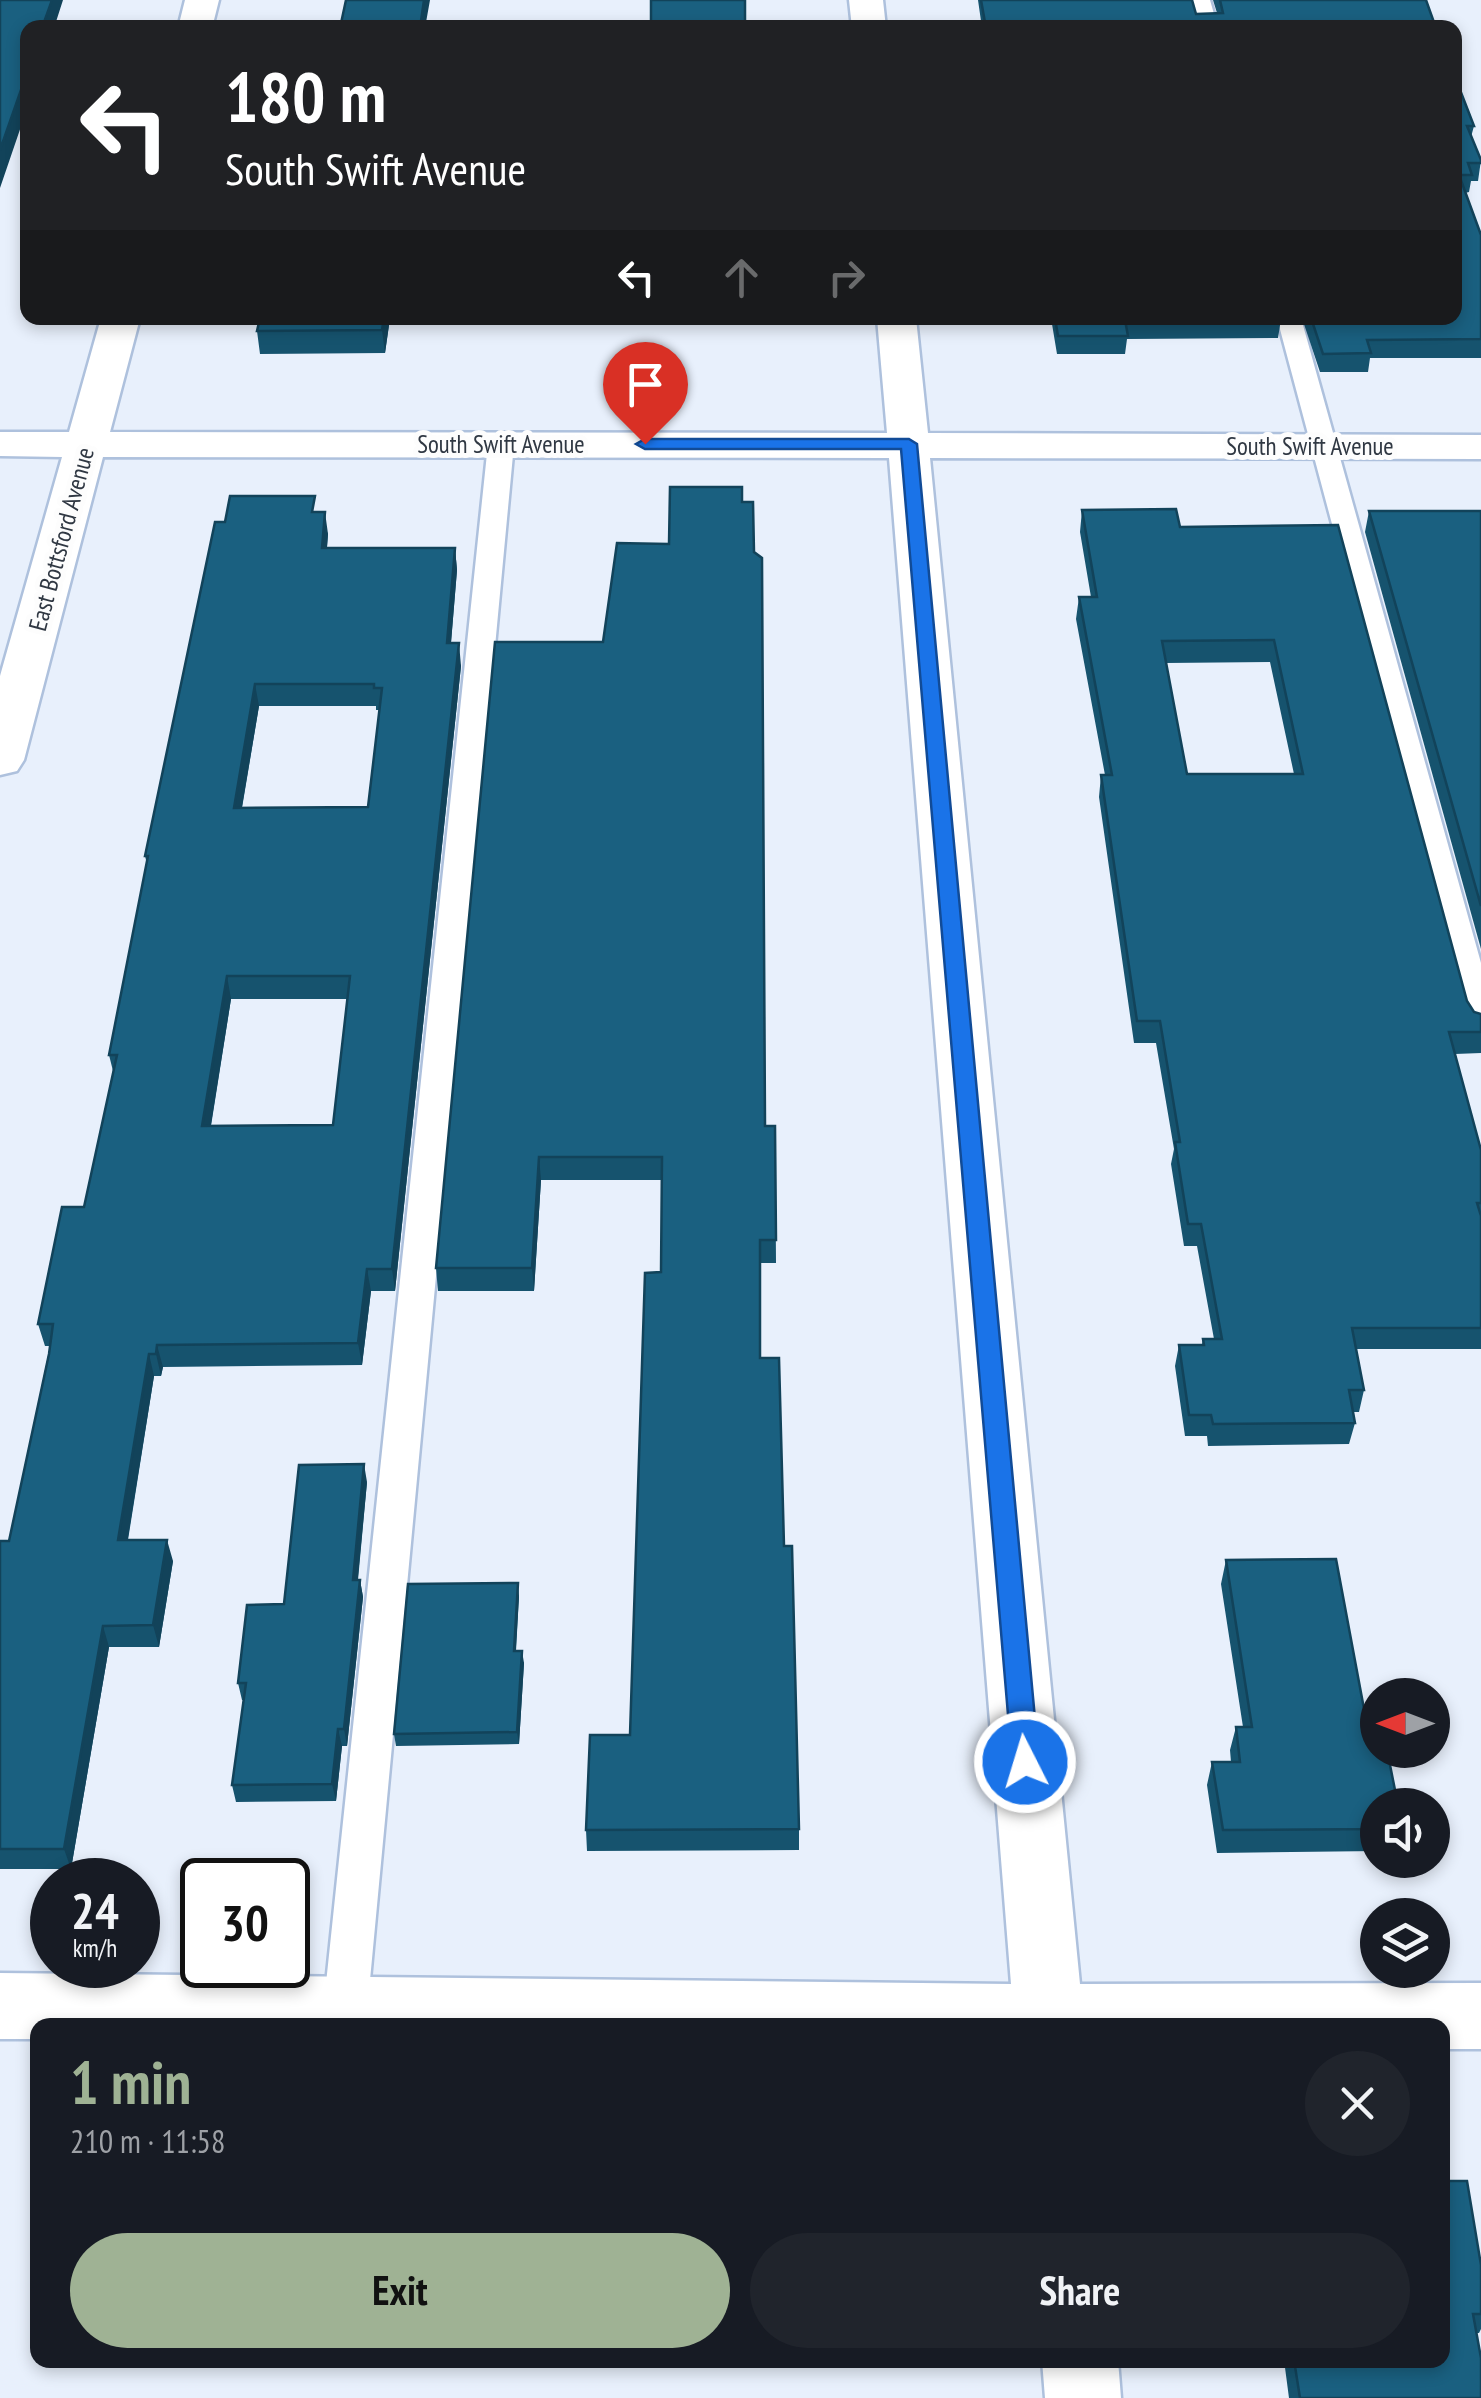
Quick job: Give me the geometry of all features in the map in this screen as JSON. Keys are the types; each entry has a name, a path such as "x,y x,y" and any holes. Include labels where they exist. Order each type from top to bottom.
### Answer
{"street":[{"name":"East Bottsford Avenue","path":"0,760 118,325"},
{"path":"897,325 1049,2018"},
{"name":"South Swift Avenue","path":"0,444 1481,447"},
{"path":"0,2006 814,2018"},
{"path":"1308,2018 1481,2016"},
{"path":"1081,2368 1084,2398"}],"lane":[{"path":"1291,325 1481,1022"},
{"path":"345,2012 501,444"}],"building":[{"path":"0,0 52,0 45,20 20,20 20,93 0,150"},
{"path":"346,0 424,0 421,20 342,20"},
{"path":"651,0 745,0 745,20 651,20"},
{"path":"981,0 1192,0 1196,14 1223,13 1220,0 1426,0 1433,20 985,20"},
{"path":"1462,95 1474,126 1467,126 1481,160 1468,163 1472,175 1462,175"},
{"path":"1462,183 1481,235 1481,339 1367,340 1371,353 1323,354 1313,325 1462,325"},
{"path":"258,325 383,325 382,330 257,331"},
{"path":"1056,325 1126,325 1128,336 1058,336"},
{"path":"670,487 742,487 742,502 753,502 754,552 762,558 765,1126 775,1126 776,1240 760,1240 760,1358 779,1358 784,1546 792,1546 799,1829 586,1830 590,1735 630,1735 645,1273 661,1272 662,1157 539,1157 532,1268 436,1268 495,642 603,642 617,543 669,544"},
{"path":"230,496 315,496 312,512 325,512 322,548 455,548 447,643 459,643 392,1269 367,1269 358,1343 157,1345 156,1354 149,1354 118,1540 167,1540 153,1625 103,1626 64,1849 0,1849 0,1541 9,1541 49,1354 53,1324 38,1324 62,1207 84,1207 117,1055 109,1055 145,856 215,522 225,522","holes":["255,684 374,684 374,688 382,688 368,807 234,808","227,976 350,976 333,1125 202,1126"]},
{"path":"1176,509 1180,527 1338,525 1467,1001 1474,1012 1481,1014 1481,1032 1449,1032 1481,1150 1481,1203 1477,1203 1481,1216 1481,1328 1352,1328 1364,1390 1349,1390 1355,1423 1213,1424 1211,1415 1189,1415 1179,1345 1204,1345 1203,1339 1222,1339 1201,1224 1188,1224 1175,1142 1180,1142 1160,1021 1137,1021 1101,775 1112,775 1079,597 1097,597 1082,510","holes":["1274,640 1303,774 1187,774 1162,641"]},
{"path":"1369,511 1481,511 1481,906"},
{"path":"364,1464 353,1580 360,1580 344,1729 338,1729 332,1784 232,1785 246,1683 238,1683 247,1605 284,1604 299,1465"},
{"path":"1336,1559 1360,1688 1360,1768 1391,1768 1395,1788 1360,1788 1360,1829 1223,1830 1212,1762 1240,1762 1236,1727 1252,1727 1226,1560"},
{"path":"518,1583 514,1651 522,1651 517,1732 394,1734 408,1584"},
{"path":"1450,2181 1467,2181 1481,2265 1481,2314 1473,2314 1481,2358 1481,2398 1300,2398 1295,2368 1450,2368"}],"route":[{"path":"645,444 909,444 1025,1762"}]}
